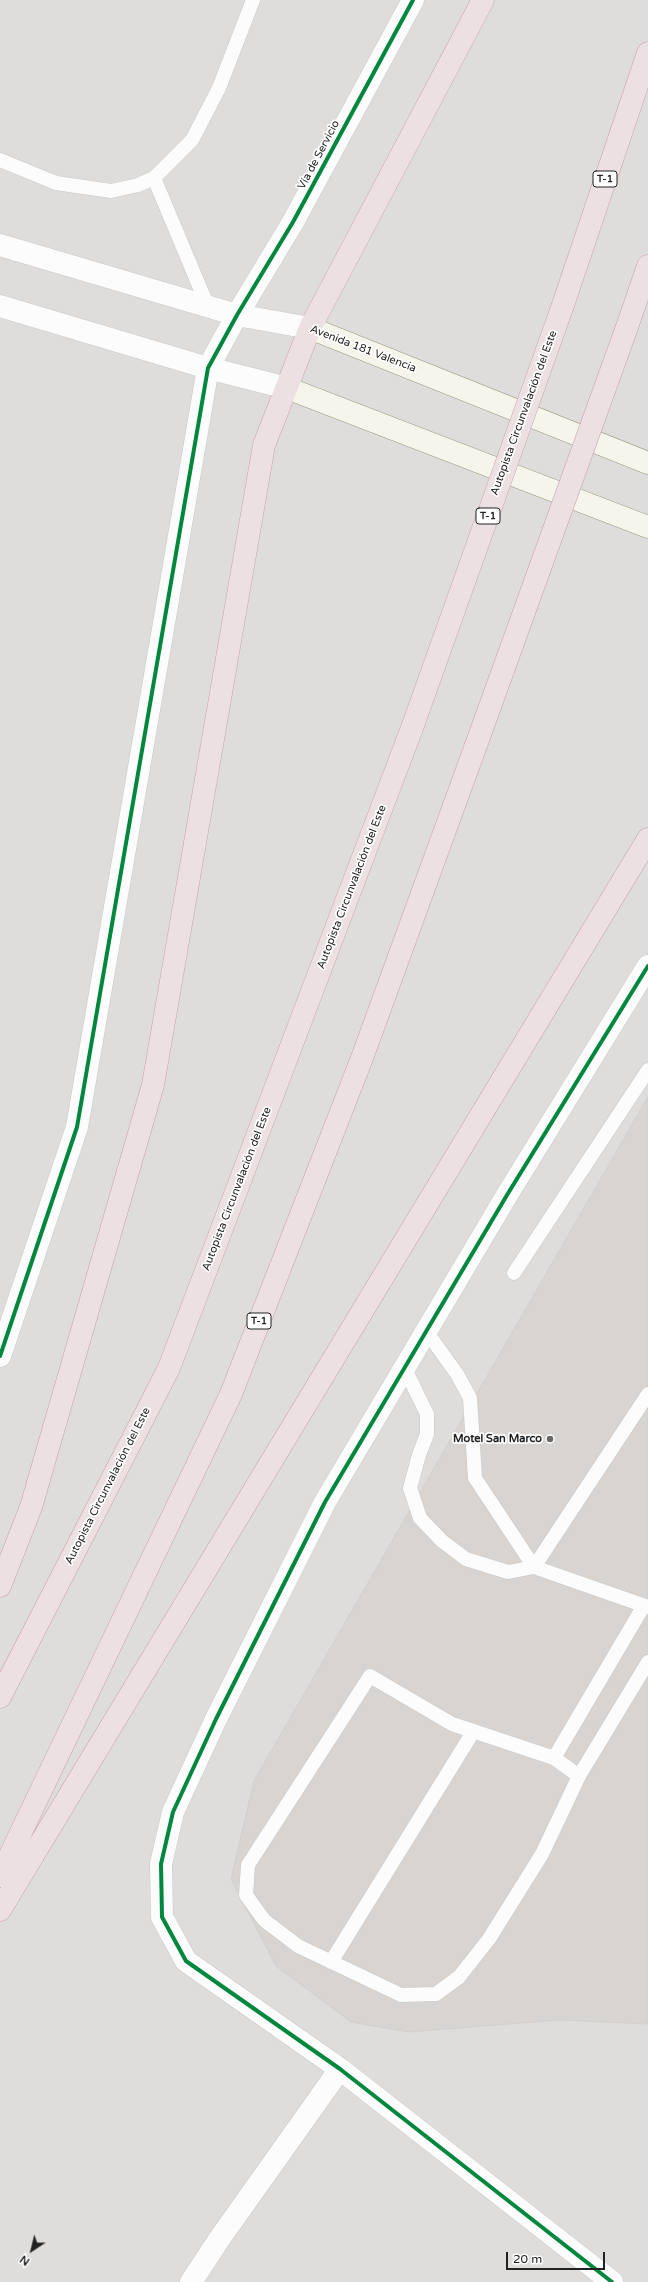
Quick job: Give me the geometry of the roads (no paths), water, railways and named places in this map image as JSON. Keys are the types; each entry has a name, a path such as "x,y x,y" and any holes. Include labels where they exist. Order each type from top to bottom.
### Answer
{"highway":[{"path":"0,1586 31,1508 153,1085 264,445 310,328 483,0"},
{"name":"Autopista Circunvalación del Este","path":"0,1697 169,1368 412,728 563,305 648,53"},
{"name":"T-1","path":"0,1876 230,1394 362,1058 648,266"},
{"path":"0,1910 648,839"}],"street":[{"name":"Vía de Servicio","path":"0,1356 77,1128 208,368 237,315 293,222 413,0"},
{"name":"Avenida 181 Valencia","path":"0,244 237,315 310,328 648,463"},
{"path":"0,306 208,368 287,388 648,527"},
{"path":"612,2282 340,2069 186,1961 162,1917 161,1864 173,1812 216,1719 325,1502 507,1195 648,966"},
{"path":"191,2282 220,2238 340,2069"}],"lane":[{"path":"0,160 56,183 111,191 138,185 154,178 192,140 219,88 253,0"},
{"path":"154,178 208,307"},
{"path":"514,1273 648,1070"},
{"path":"426,1331 457,1374 470,1398 475,1478 534,1568"},
{"path":"404,1368 427,1414 427,1434 419,1455 410,1488 420,1518 442,1541 466,1559 508,1572 534,1568 646,1607 554,1758"},
{"path":"534,1568 648,1394"},
{"path":"579,1776 554,1758 473,1732 445,1720 370,1676 248,1865 246,1896 264,1920 298,1946 401,1995 436,1994 459,1977 489,1939 542,1854 579,1776 648,1662"},
{"path":"331,1962 473,1732"}],"place":[{"name":"Motel San Marco","path":"550,1439"}]}
